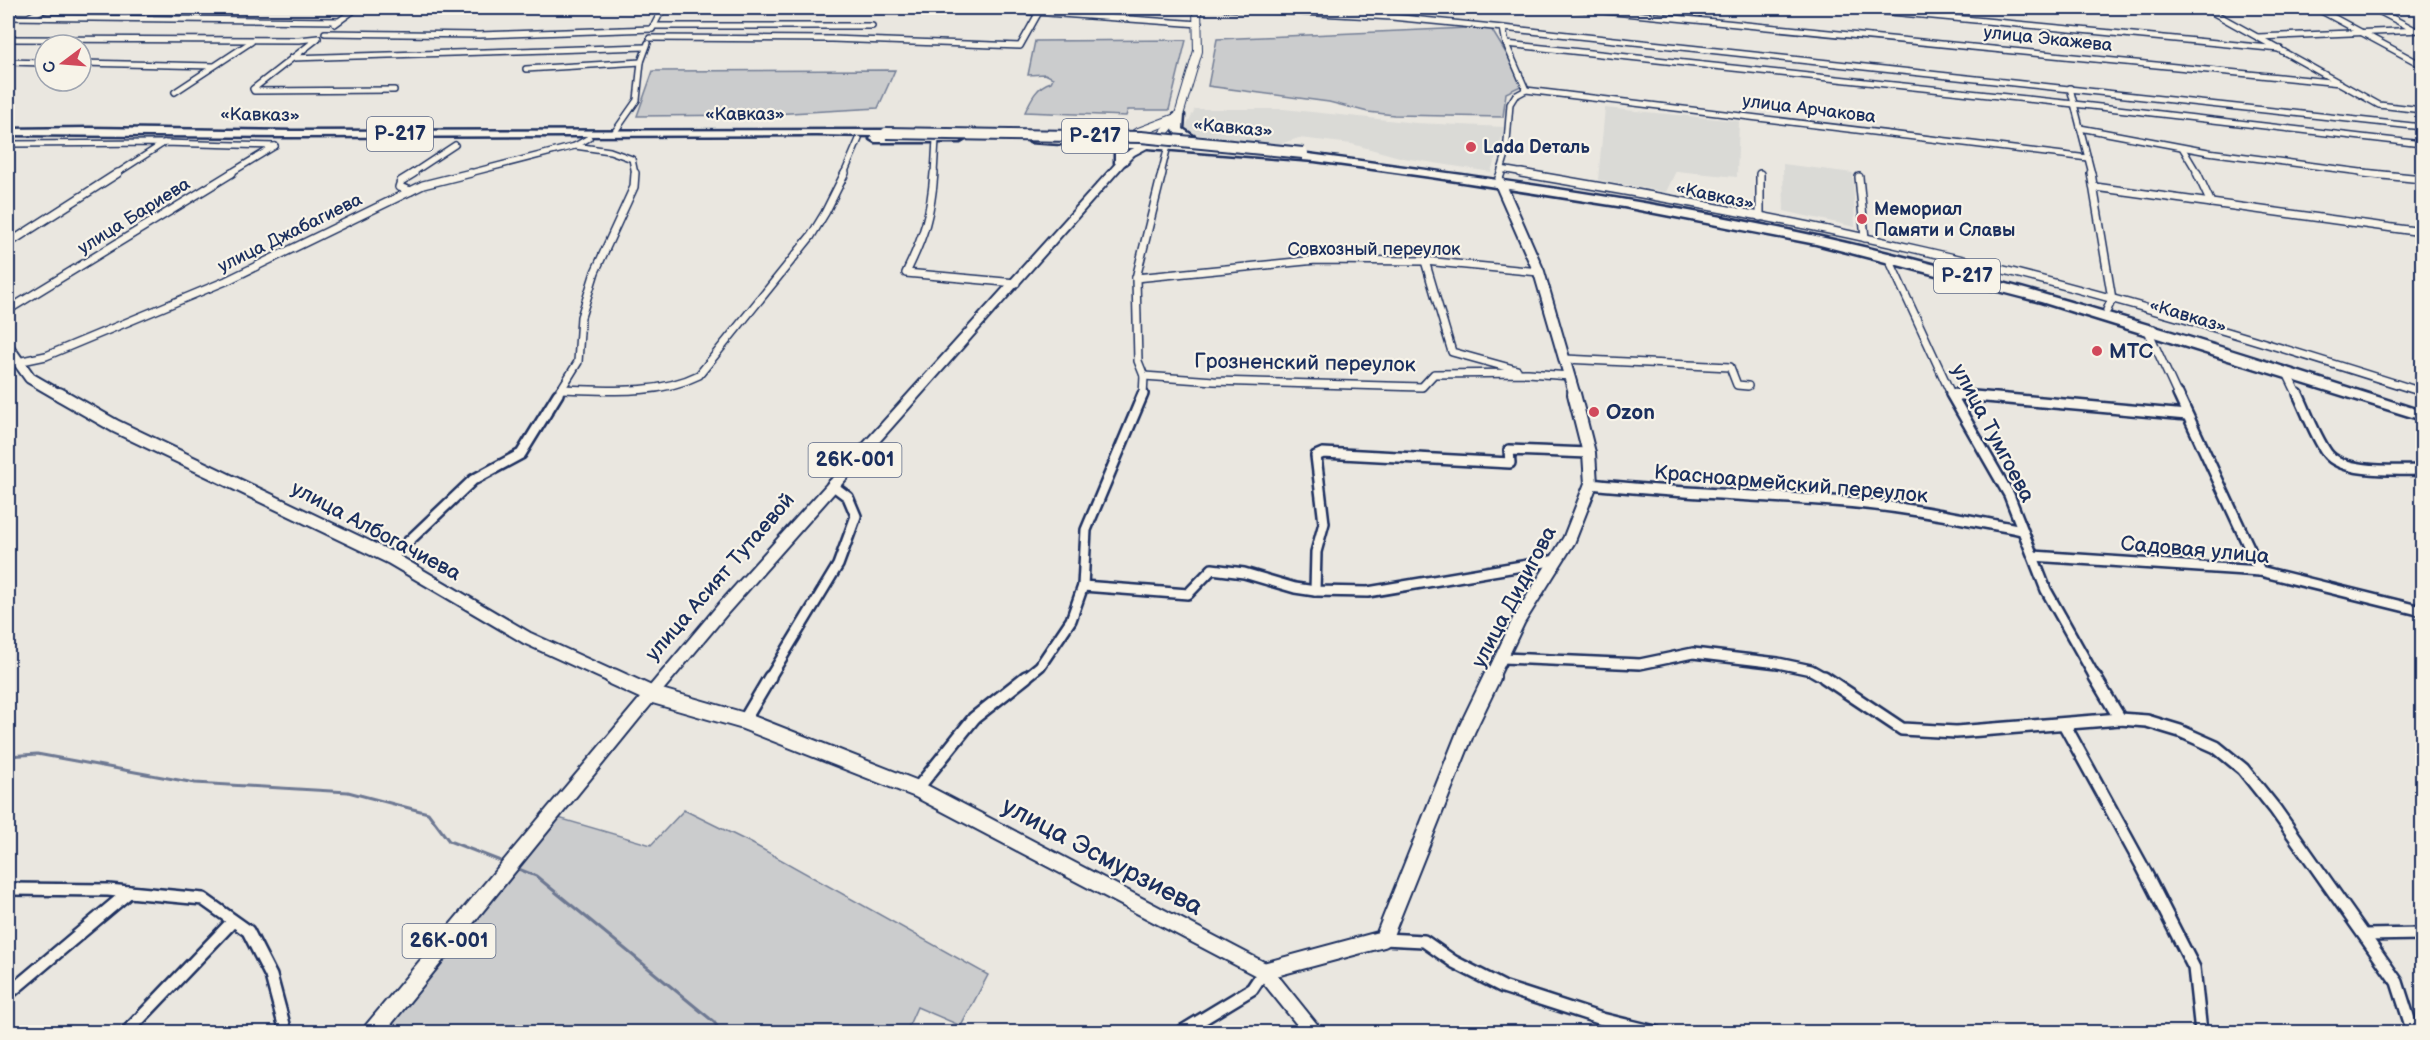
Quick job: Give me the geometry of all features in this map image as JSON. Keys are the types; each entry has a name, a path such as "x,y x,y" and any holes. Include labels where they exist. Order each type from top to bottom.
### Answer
{"highway":[{"path":"1179,115 1178,129 1184,136 1191,139"},
{"path":"792,132 909,129 1147,141"},
{"name":"«Кавказ»","path":"8,132 141,130 268,134 792,132 1142,141 1302,154 1353,161"},
{"name":"«Кавказ»","path":"8,141 886,135"},
{"name":"Р-217","path":"778,136 1111,144"},
{"path":"1111,144 1191,139 1303,150 1353,161"},
{"name":"«Кавказ»","path":"1147,141 1500,176 1636,198 1820,236 2110,305 2173,329 2422,410"},
{"path":"1111,144 1119,148 1122,153 1120,163"},
{"name":"«Кавказ»","path":"1500,176 1729,222 1960,274 2153,329 2422,416"}],"main road":[{"name":"улица Асият Тутаевой","path":"373,1032 650,694 832,485 1016,283 1120,163 1147,141"},
{"path":"1120,163 1147,141"}],"street":[{"path":"28,18 47,8"},
{"path":"357,8 253,89 254,92 394,90"},
{"path":"614,133 637,100 640,62 663,8"},
{"path":"977,8 1199,24"},
{"path":"1147,141 1179,115 1197,51 1199,24 1197,8"},
{"path":"1225,8 1392,17 1503,28 2422,127"},
{"path":"1400,8 1429,11 1444,11 1450,8"},
{"name":"улица Экажева","path":"1573,8 2340,83"},
{"path":"1848,8 2280,50"},
{"path":"1926,8 1932,15"},
{"path":"2205,8 2379,105 2422,110"},
{"path":"2316,8 2422,65"},
{"path":"2373,8 2422,32"},
{"path":"650,38 832,39 1020,46 1039,12"},
{"path":"8,17 338,21"},
{"path":"325,33 479,35 653,27 872,26"},
{"path":"1503,28 1506,44 1526,90 1515,96 1510,104 1506,154 1500,176 1658,195 1865,238 2110,305 2295,351 2422,392"},
{"path":"2258,37 2415,30"},
{"path":"8,39 318,38"},
{"path":"175,92 244,45 256,40"},
{"path":"1506,44 2074,104 2422,144"},
{"path":"292,58 646,47"},
{"path":"8,62 33,63"},
{"path":"526,69 640,62"},
{"path":"93,63 213,66"},
{"path":"2070,88 2095,187 2094,198 2110,305"},
{"name":"улица Арчакова","path":"1526,90 2088,158"},
{"path":"917,789 974,718 1040,666 1071,620 1083,586 1086,530 1143,395 1144,376 1138,361 1135,301 1147,141 1153,129 1179,115"},
{"path":"2080,128 2183,149 2278,164 2422,179"},
{"name":"улица Джабагиева","path":"14,362 46,356 226,281 423,185 574,146 589,138"},
{"path":"560,389 657,386 683,382 700,374 767,286 811,236 839,186 859,139"},
{"path":"936,139 932,197 923,238 906,273 1016,283"},
{"path":"8,141 164,143"},
{"path":"9,243 164,143"},
{"name":"улица Бариева","path":"8,310 275,147 164,143"},
{"path":"411,191 399,187 401,181 455,145"},
{"path":"391,558 473,480 521,454 578,362 582,341 581,316 595,272 634,188 635,172 632,159 610,151 574,146"},
{"path":"2183,149 2205,186 2211,203"},
{"path":"1760,174 1760,217"},
{"name":"улица Дидигова","path":"1383,939 1467,729 1503,658 1519,620 1569,540 1591,484 1589,453 1565,359 1539,272 1500,176"},
{"path":"1859,177 1865,238"},
{"path":"2095,187 2422,232"},
{"name":"улица Тумгоева","path":"1888,257 1951,394 2009,495 2046,590 2066,629 2120,719"},
{"name":"Совхозный переулок","path":"1136,278 1316,260 1425,261 1539,272"},
{"path":"1425,261 1452,352 1528,373"},
{"path":"2153,329 2149,333 2260,571"},
{"name":"улица Албогачиева","path":"8,347 14,362 30,378 116,426 391,558 527,638 650,694 744,721"},
{"path":"1565,359 1731,367 1737,385 1748,386"},
{"name":"Грозненский переулок","path":"1144,376 1214,381 1422,387 1434,374 1528,373 1570,376"},
{"path":"2287,373 2328,455 2341,464 2364,469 2422,470"},
{"path":"1951,394 2187,415"},
{"path":"1315,591 1316,552 1324,523 1316,456 1323,453 1509,463 1509,450 1589,453"},
{"name":"Красноармейский переулок","path":"1591,484 1675,494 1834,501 1930,512 2022,530"},
{"path":"744,721 838,565 856,516 848,497 832,485"},
{"name":"Садовая улица","path":"2033,556 2260,571 2422,611"},
{"path":"1083,586 1188,594 1212,568 1244,573 1294,588 1315,591 1368,592 1557,560"},
{"path":"1503,658 1640,664 1693,653 1767,662 1811,670 1841,687 1863,705 1902,729 1956,732 2120,719 2147,721 2180,731 2216,747 2243,769 2275,809 2397,982 2413,1032"},
{"name":"улица Эсмурзиева","path":"744,721 917,789 1264,971"},
{"path":"2064,724 2142,866 2194,968 2201,1032"},
{"path":"8,889 129,892 203,899 248,931 271,976 286,1032"},
{"path":"8,994 129,892"},
{"path":"127,1032 233,921"},
{"path":"2365,935 2422,934"},
{"path":"1181,1032 1252,989 1264,971 1383,939 1424,941 1454,962 1503,987 1602,1019 1655,1032"},
{"path":"1264,971 1313,1032"}],"shaded area":[{"path":"1490,27 1525,84 1506,93 1503,117 1394,115 1368,112 1329,102 1208,86 1217,39"},
{"path":"1186,40 1169,110 1128,110 1126,116 1025,112 1035,94 1053,78 1045,74 1028,75 1035,41"},
{"path":"895,70 878,108 753,115 637,116 653,71"},
{"path":"1605,108 1739,121 1737,177 1676,171 1666,192 1598,180"},
{"path":"1195,109 1283,109 1416,123 1505,127 1491,172 1403,158 1352,144 1299,138 1276,145 1191,134 1184,130"},
{"path":"1783,164 1853,173 1855,227 1784,211"},
{"path":"684,810 751,843 988,975 961,1026 917,1007 906,1032 373,1032 552,816 651,845"}],"waterway":[{"path":"8,756 37,754 195,783 348,792 428,813 449,841 503,862"},
{"path":"516,868 536,876 714,1022 721,1032"}],"place":[{"name":"Lada Dеталь","path":"1471,147"},
{"name":"Мемориал Памяти и Славы","path":"1862,219"},
{"name":"МТС","path":"2097,351"},
{"name":"Ozon","path":"1594,412"}]}
